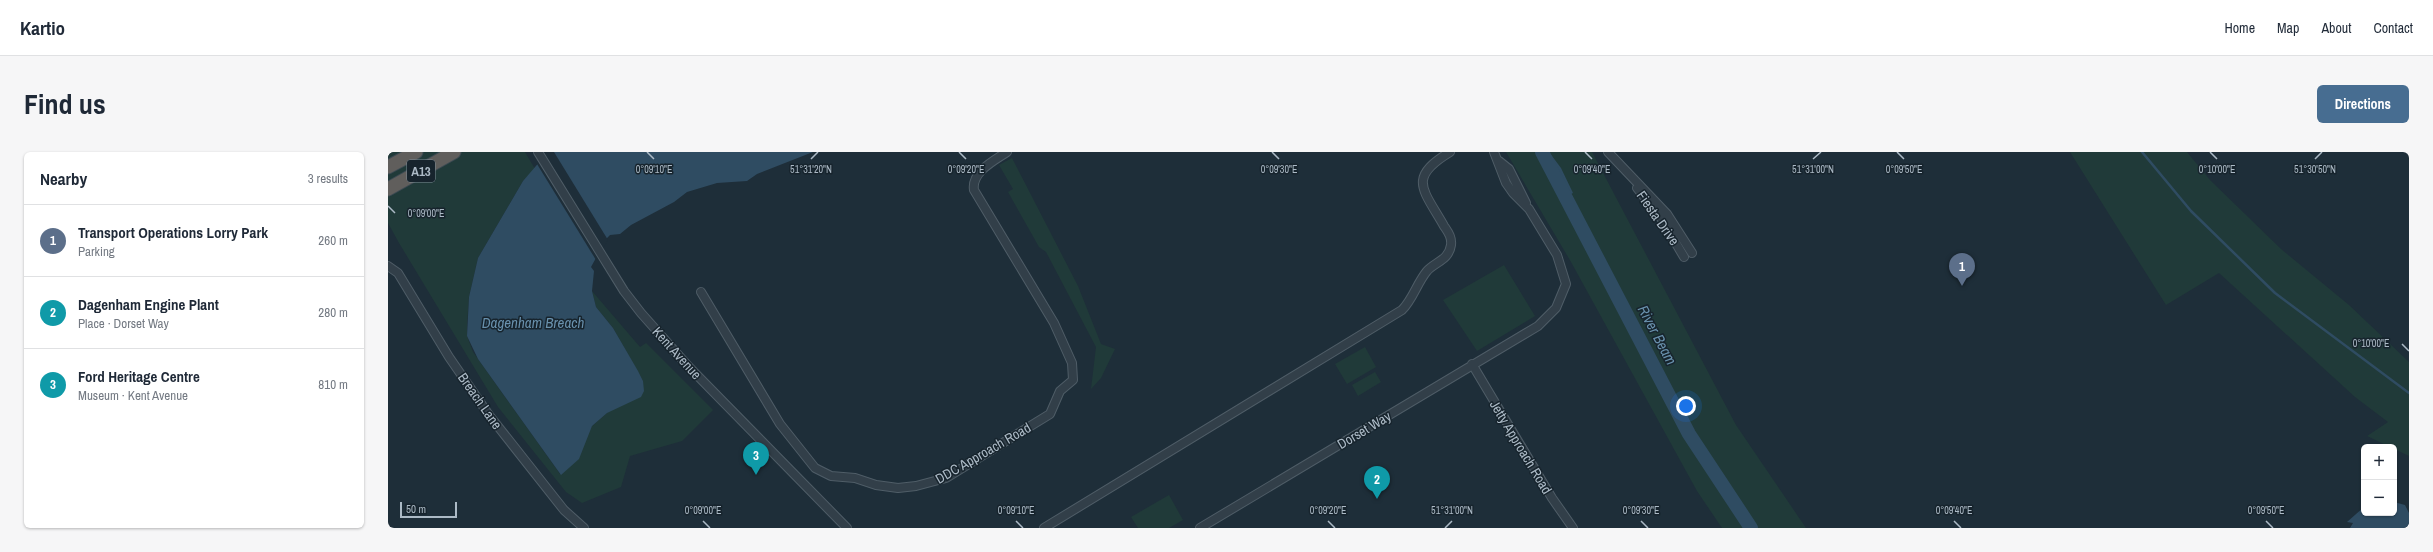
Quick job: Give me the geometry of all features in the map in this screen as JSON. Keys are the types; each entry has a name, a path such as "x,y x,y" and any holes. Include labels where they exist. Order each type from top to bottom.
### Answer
{"highway":[{"name":"A13","path":"388,167 416,152"},
{"name":"A13","path":"388,189 454,152"}],"street":[{"name":"Kent Avenue","path":"538,152 603,257 641,313 689,367 846,528"},
{"path":"1044,528 1402,310 1426,273 1443,261 1450,250 1450,236 1425,192 1422,181 1429,166 1450,152"},
{"name":"Dorset Way","path":"1200,528 1472,364 1528,332 1545,320 1556,308 1566,284 1557,256 1526,205 1512,193 1502,176 1499,161 1494,152"},
{"name":"Fiesta Drive","path":"1608,152 1666,214 1688,255"},
{"name":"DDC Approach Road","path":"701,292 780,424 815,468 831,476 855,478 876,485 898,488 916,486 946,478 1050,414 1060,391 1073,380 1074,370 1054,323 974,190 975,180 980,172 1005,153"},
{"name":"Breach Lane","path":"388,266 398,273 449,357 489,415 560,505 584,528"},
{"name":"Jetty Approach Road","path":"1472,364 1552,498 1573,528"}],"green space":[{"path":"388,152 525,152 535,169 523,181 478,258 469,297 467,336 473,352 560,474 592,426 643,381 613,328 596,307 592,291 640,347 646,343 713,410 682,441 630,456 621,487 582,503 566,492 498,407 388,223"},
{"path":"1506,152 1592,152 1736,425 1806,528 1722,528 1697,491 1571,262"},
{"path":"2070,152 2187,152 2210,180 2281,249 2349,305 2409,362 2409,456 2397,450 2397,444 2384,444 2367,436 2388,422 2355,397 2219,273 2166,305"},
{"path":"1012,158 1078,286 1101,344 1115,349 1101,378 1091,389 1096,347 1046,252 1039,247 1008,192 1013,189 999,165"},
{"path":"1504,265 1535,316 1477,351 1443,300"},
{"path":"1365,347 1376,367 1347,384 1335,364"},
{"path":"1375,372 1381,382 1358,396 1352,385"},
{"path":"1169,495 1183,520 1169,528 1138,528 1131,517"}],"water":[{"name":"Dagenham Breach","path":"548,152 813,152 757,174 747,181 717,183 687,192 674,202 631,225 620,234 610,235 607,238 591,267 594,271 592,291 596,307 613,328 638,371 643,381 644,391 641,397 607,413 592,426 579,459 561,475 478,359 467,336 469,297 478,258 523,181"},
{"path":"1538,152 1549,152 1561,168 1573,193 1561,199"},
{"path":"2397,503 2405,505 2409,513 2409,528 2350,528 2353,523 2347,522 2361,510 2361,516 2397,516"}],"pier":[{"path":"545,152 554,152 608,240 596,260 537,164"}],"waterway":[{"name":"River Beam","path":"1542,152 1689,434 1751,528"},
{"path":"2142,152 2191,211 2275,293 2409,393"}],"place":[{"name":"Transport Operations Lorry Park","path":"1962,286"},
{"name":"Ford Heritage Centre","path":"756,475"},
{"name":"Dagenham Engine Plant","path":"1377,499"}]}
